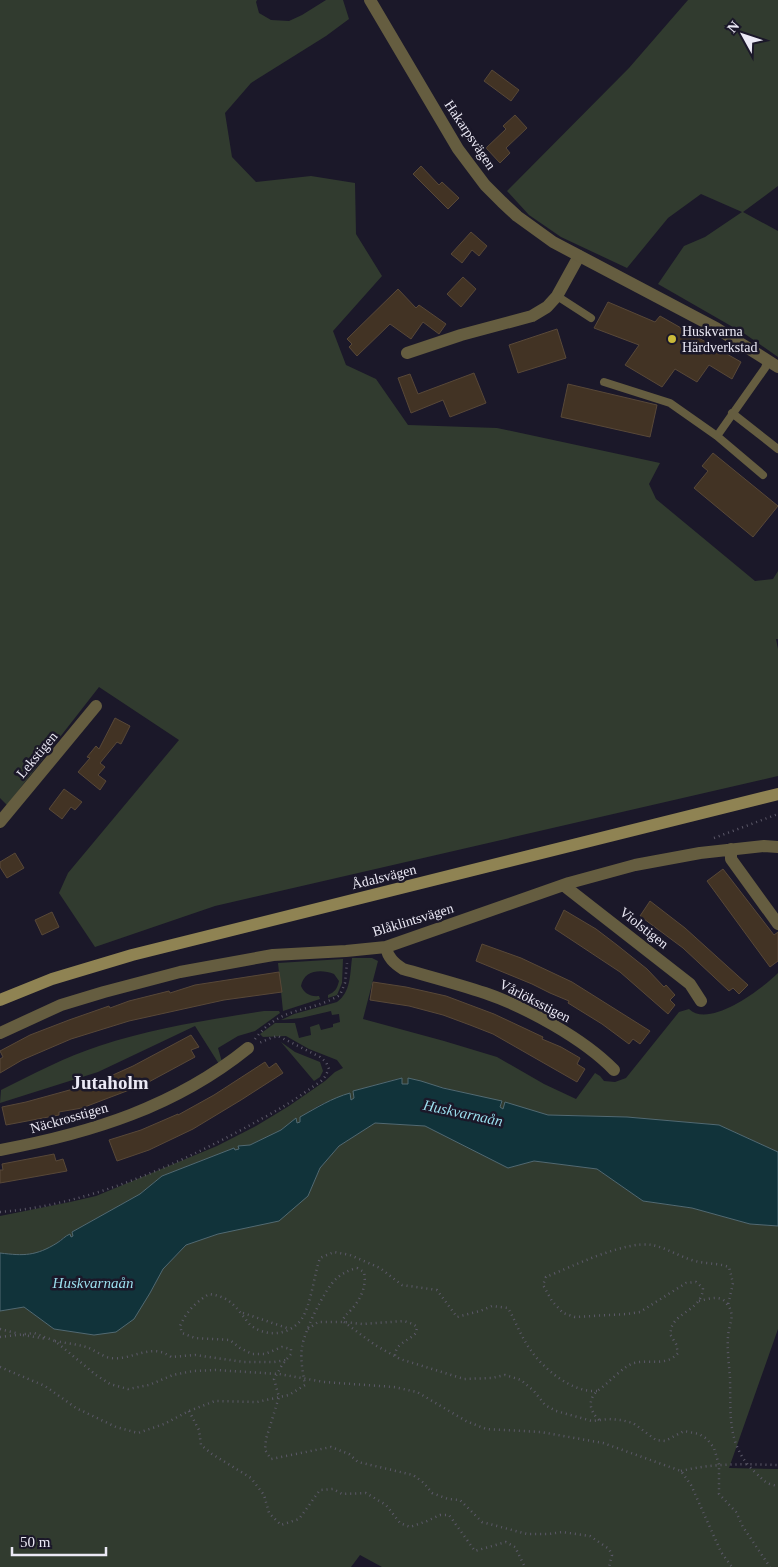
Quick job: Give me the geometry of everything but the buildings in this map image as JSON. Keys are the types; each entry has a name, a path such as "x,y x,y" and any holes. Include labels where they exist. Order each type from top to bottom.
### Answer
{"main road":[{"name":"Ådalsvägen","path":"0,1000 45,981 132,955 778,794"}],"street":[{"name":"Hakarpsvägen","path":"370,0 458,148 485,185 517,216 553,242 716,328 773,364"},
{"path":"407,353 462,335 532,316 547,307 557,296 579,256"},
{"name":"Lekstigen","path":"0,822 96,706"},
{"name":"Blåklintsvägen","path":"0,1034 61,1005 180,972 273,955 386,947 569,883 634,865 731,849 764,846 778,847"},
{"path":"731,849 732,859 778,924"},
{"name":"Violstigen","path":"569,883 567,888 690,984 701,1001"},
{"name":"Vårlöksstigen","path":"386,947 388,955 394,963 403,969 485,993 512,1004 567,1033 600,1056 614,1070"},
{"name":"Näckrosstigen","path":"0,1150 73,1134 143,1111 211,1076 248,1048"}],"lane":[{"path":"557,296 591,318"},
{"path":"717,436 765,368 773,364"},
{"path":"604,382 670,404 717,436 763,475"},
{"path":"732,413 778,449"}],"path":[{"path":"711,840 778,814"},
{"path":"248,1048 264,1028 282,1015 318,1005 340,995 345,983 346,951"},
{"path":"0,1212 47,1206 78,1198 152,1172 187,1157 223,1140 288,1104 324,1079 329,1069 326,1062 320,1057 278,1036 248,1048"},
{"path":"599,1420 592,1413 590,1407 593,1395 597,1391 633,1363 664,1362 673,1359 678,1354 676,1344 670,1334 672,1325 698,1301 702,1295 703,1288 696,1282 686,1283 640,1312 574,1317 563,1313 552,1301 543,1285 546,1277 638,1244 652,1245 694,1261 720,1264 729,1268 733,1282 728,1305"},
{"path":"597,1391 575,1387 560,1379 547,1367 532,1352 508,1308 492,1306 480,1311 456,1316 437,1290 402,1285 380,1268 334,1252 320,1258 312,1292 302,1319 292,1329 280,1334 272,1334 251,1327 232,1303 221,1295 209,1294 198,1301 185,1315 180,1326 182,1333 195,1338 230,1340 252,1354 265,1354 282,1347 291,1349 291,1354 274,1379 279,1397 266,1439 265,1450 271,1459 331,1447 350,1454 358,1462 413,1475 424,1483 432,1493 448,1499 460,1500 482,1522 526,1534 562,1532 590,1536 608,1549 612,1555 609,1567"},
{"path":"0,1367 45,1386 76,1408 108,1423 138,1433 164,1424 189,1411 215,1401 257,1402 289,1395 305,1385 302,1348 306,1329 335,1280 348,1270 357,1268 364,1272 366,1280 363,1291 356,1304 344,1315 342,1320 375,1345 400,1360 464,1379 492,1378 505,1375 521,1380 534,1391 545,1405 556,1411 592,1421 621,1420 633,1423 656,1440 665,1440 684,1431 698,1434 707,1439 714,1448 719,1465 719,1494 736,1512 743,1527 770,1567"},
{"path":"698,1301 715,1297 723,1299 728,1305 733,1319 728,1335 729,1414 733,1436 741,1456 747,1464 767,1484 778,1486"},
{"path":"241,1313 292,1329"},
{"path":"306,1329 318,1322 362,1324 404,1320 417,1327 416,1333 399,1345 395,1351 395,1356"},
{"path":"0,1330 86,1347 109,1358 119,1358 157,1350 171,1357 195,1355 244,1362 287,1360"},
{"path":"0,1337 18,1334"},
{"path":"55,1341 96,1375 110,1384 128,1389 149,1385 173,1375 193,1371 215,1370 276,1374 324,1382 394,1387 417,1392 466,1421 486,1429 541,1432 603,1443 681,1471 702,1466 778,1465"},
{"path":"189,1411 199,1430 201,1444 212,1454 251,1478 264,1495 269,1513 281,1525 299,1519 320,1490 333,1489 342,1494 366,1493 386,1506 400,1522 410,1526 440,1515 448,1515 475,1551 506,1542 515,1547 525,1567"},
{"path":"681,1471 691,1485 721,1552 732,1567"}],"shaded area":[{"path":"0,0 257,0 259,13 271,20 289,21 326,0 343,0 349,19 326,36 251,83 225,113 232,157 256,182 311,176 355,183 356,234 382,276 333,331 346,365 376,379 408,425 497,428 660,463 649,484 656,499 755,581 773,579 778,571 778,639 776,639 778,649 778,776 215,906 95,947 59,893 68,873 179,740 99,687 7,805 0,798"},
{"path":"688,0 778,0 778,186 743,212 778,231 778,357 745,334 658,284 684,246 705,237 742,212 701,194 668,218 627,268 561,237 529,215 507,191 629,68"},
{"path":"352,958 372,958 378,961 363,1019 497,1057 544,1084 576,1099 595,1073 604,1081 615,1082 626,1078 679,1012 689,1009 698,1014 722,1011 748,997 778,973 778,1152 719,1125 627,1117 548,1115 505,1103 503,1109 500,1108 502,1102 408,1079 408,1084 402,1084 401,1078 353,1091 354,1099 351,1100 344,1095 320,1105 300,1117 300,1122 297,1123 296,1118 281,1130 250,1145 238,1146 239,1149 235,1150 234,1148 162,1176 140,1194 72,1232 73,1236 71,1237 70,1234 64,1237 47,1250 30,1255 0,1253 0,1216 96,1196 217,1146 289,1106 343,1068 337,1060 309,1049 286,1036 263,1037 260,1034 275,1023 295,1023 299,1038 311,1035 310,1027 319,1024 321,1030 333,1027 333,1024 340,1022 339,1014 332,1015 331,1011 301,1018 281,1020 294,1014 337,1002 342,998 350,976"},
{"path":"343,959 342,983 337,995 328,998 328,995 335,990 339,981 334,974 314,972 306,977 301,986 308,994 319,996 320,999 283,1011 278,963"},
{"path":"264,1011 279,1011 280,1013 255,1031 238,1036 218,1048 222,1062 219,1064 195,1026 98,1072 0,1103 1,1090 86,1050 160,1029"},
{"path":"281,1042 295,1052 320,1062 323,1071 320,1077 314,1081"},
{"path":"375,1123 425,1126 508,1168 534,1161 597,1169 643,1201 692,1208 750,1224 778,1226 778,1329 729,1468 778,1469 778,1567 382,1567 360,1555 351,1567 0,1567 0,1311 24,1307 54,1329 94,1335 150,1293 163,1269 186,1245 218,1234 308,1196 320,1168 339,1146"}],"water":[{"name":"Huskvarnaån","path":"402,1078 402,1084 408,1084 408,1078 502,1101 500,1107 503,1109 505,1102 548,1115 627,1117 719,1125 778,1152 778,1226 750,1224 692,1208 643,1201 597,1169 534,1161 508,1168 425,1126 375,1123 339,1146 320,1168 308,1196 279,1221 218,1234 186,1245 163,1269 134,1319 116,1332 94,1335 54,1329 24,1307 0,1311 0,1253 23,1255 43,1250 70,1234 71,1237 73,1236 72,1232 140,1194 162,1176 234,1148 235,1150 239,1149 238,1146 250,1145 281,1130 296,1118 297,1123 300,1122 300,1117 337,1098 350,1093 351,1100 354,1098 353,1091"}],"place":[{"name":"Huskvarna Härdverkstad","path":"672,339"}],"district":[{"name":"Jutaholm","path":"110,1082"}]}
